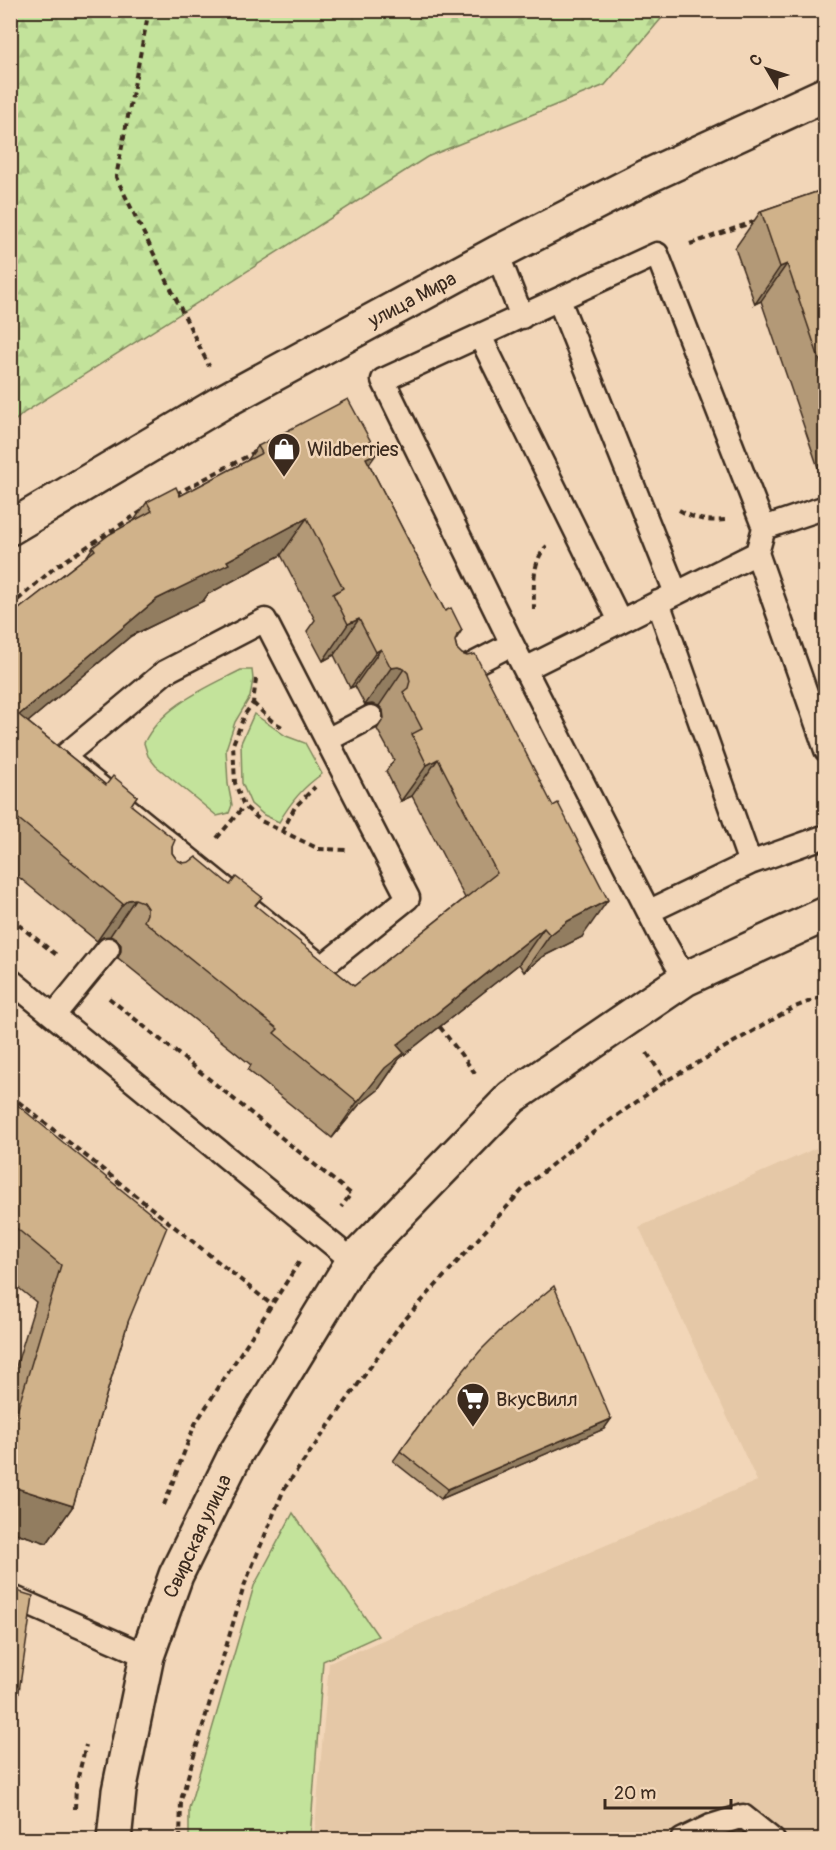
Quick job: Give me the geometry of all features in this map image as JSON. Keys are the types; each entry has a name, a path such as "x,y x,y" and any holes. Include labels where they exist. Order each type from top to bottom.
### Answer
{"street":[{"name":"улица Мира","path":"10,528 225,400 497,254 648,176 825,94"},
{"name":"Свирская улица","path":"114,1839 119,1791 147,1656 176,1575 236,1454 352,1261 512,1097 685,979 825,914"}],"lane":[{"path":"497,254 522,317"},
{"path":"685,979 512,644 383,381 657,254 762,523 757,553 825,750"},
{"path":"559,300 640,504 750,863"},
{"path":"480,336 620,621"},
{"path":"762,523 825,507"},
{"path":"525,669 757,553"},
{"path":"265,620 327,740 408,898 322,967 184,863 63,757 165,672 265,620"},
{"path":"443,679 512,644"},
{"path":"327,740 371,717"},
{"path":"650,912 750,863 825,836"},
{"path":"54,1016 108,949"},
{"path":"10,980 352,1261"},
{"path":"10,1596 147,1656"},
{"path":"682,1839 711,1826 743,1816 773,1839"}],"path":[{"path":"149,10 116,177 225,400"},
{"path":"657,254 761,219"},
{"path":"175,494 267,446"},
{"path":"640,504 671,506 694,519 711,522 762,523"},
{"path":"10,608 54,568 145,510"},
{"path":"525,669 534,613 535,569 542,550 571,522"},
{"path":"265,620 253,703 245,714 234,744 235,783 244,806 261,821 319,849 356,851"},
{"path":"282,832 295,807 311,789 343,771"},
{"path":"184,863 244,806"},
{"path":"10,918 351,1194"},
{"path":"180,1839 181,1800 244,1586 284,1489 400,1325 525,1187 578,1143 666,1081 795,1007 825,995"},
{"path":"440,1027 476,1073"},
{"path":"641,1044 666,1081"},
{"path":"10,1095 272,1305"}],"shaded area":[{"path":"825,1144 825,1839 314,1840 329,1663 757,1481 639,1227"}],"green space":[{"path":"11,10 672,11 666,13 605,85 427,157 25,412 11,424"},
{"path":"241,670 252,670 253,679 250,697 235,722 226,749 232,805 229,813 217,816 156,766 148,756 144,743 152,730 173,708"},
{"path":"254,714 286,736 305,743 322,774 298,795 279,822 264,815 251,804 242,783 241,743"},
{"path":"293,1513 378,1636 323,1661 310,1839 189,1839 189,1808 254,1586"}],"building":[{"path":"825,189 825,376 787,264 780,267 761,211"},
{"path":"348,399 377,453 366,458 445,611 451,608 462,630 455,641 457,649 467,656 475,654 553,806 558,803 608,900 568,921 550,935 544,928 397,1045 404,1053 385,1068 358,1102 274,1033 278,1029 144,921 147,908 143,902 135,899 123,904 10,812 10,616 95,550 93,547 110,534 152,511 147,502 176,487 180,496 262,453 258,446","holes":["307,518 343,588 333,594 348,624 359,619 376,652 381,649 391,668 398,667 408,673 410,681 408,688 403,692 422,729 412,734 427,765 438,759 497,873 354,986 255,905 262,897 236,877 230,885 196,857 183,863 177,860 172,853 175,840 131,805 137,796 113,776 106,785 19,715 157,599 229,564 227,561"]},
{"path":"10,1099 167,1227 128,1322 73,1506 10,1486 10,1435 61,1265 10,1223"},
{"path":"554,1286 611,1419 448,1489 400,1451 428,1413 480,1351 502,1329"},
{"path":"10,1589 33,1596 10,1753"}],"place":[{"name":"Wildberries","path":"284,478"},
{"name":"ВкусВилл","path":"473,1428"}]}
